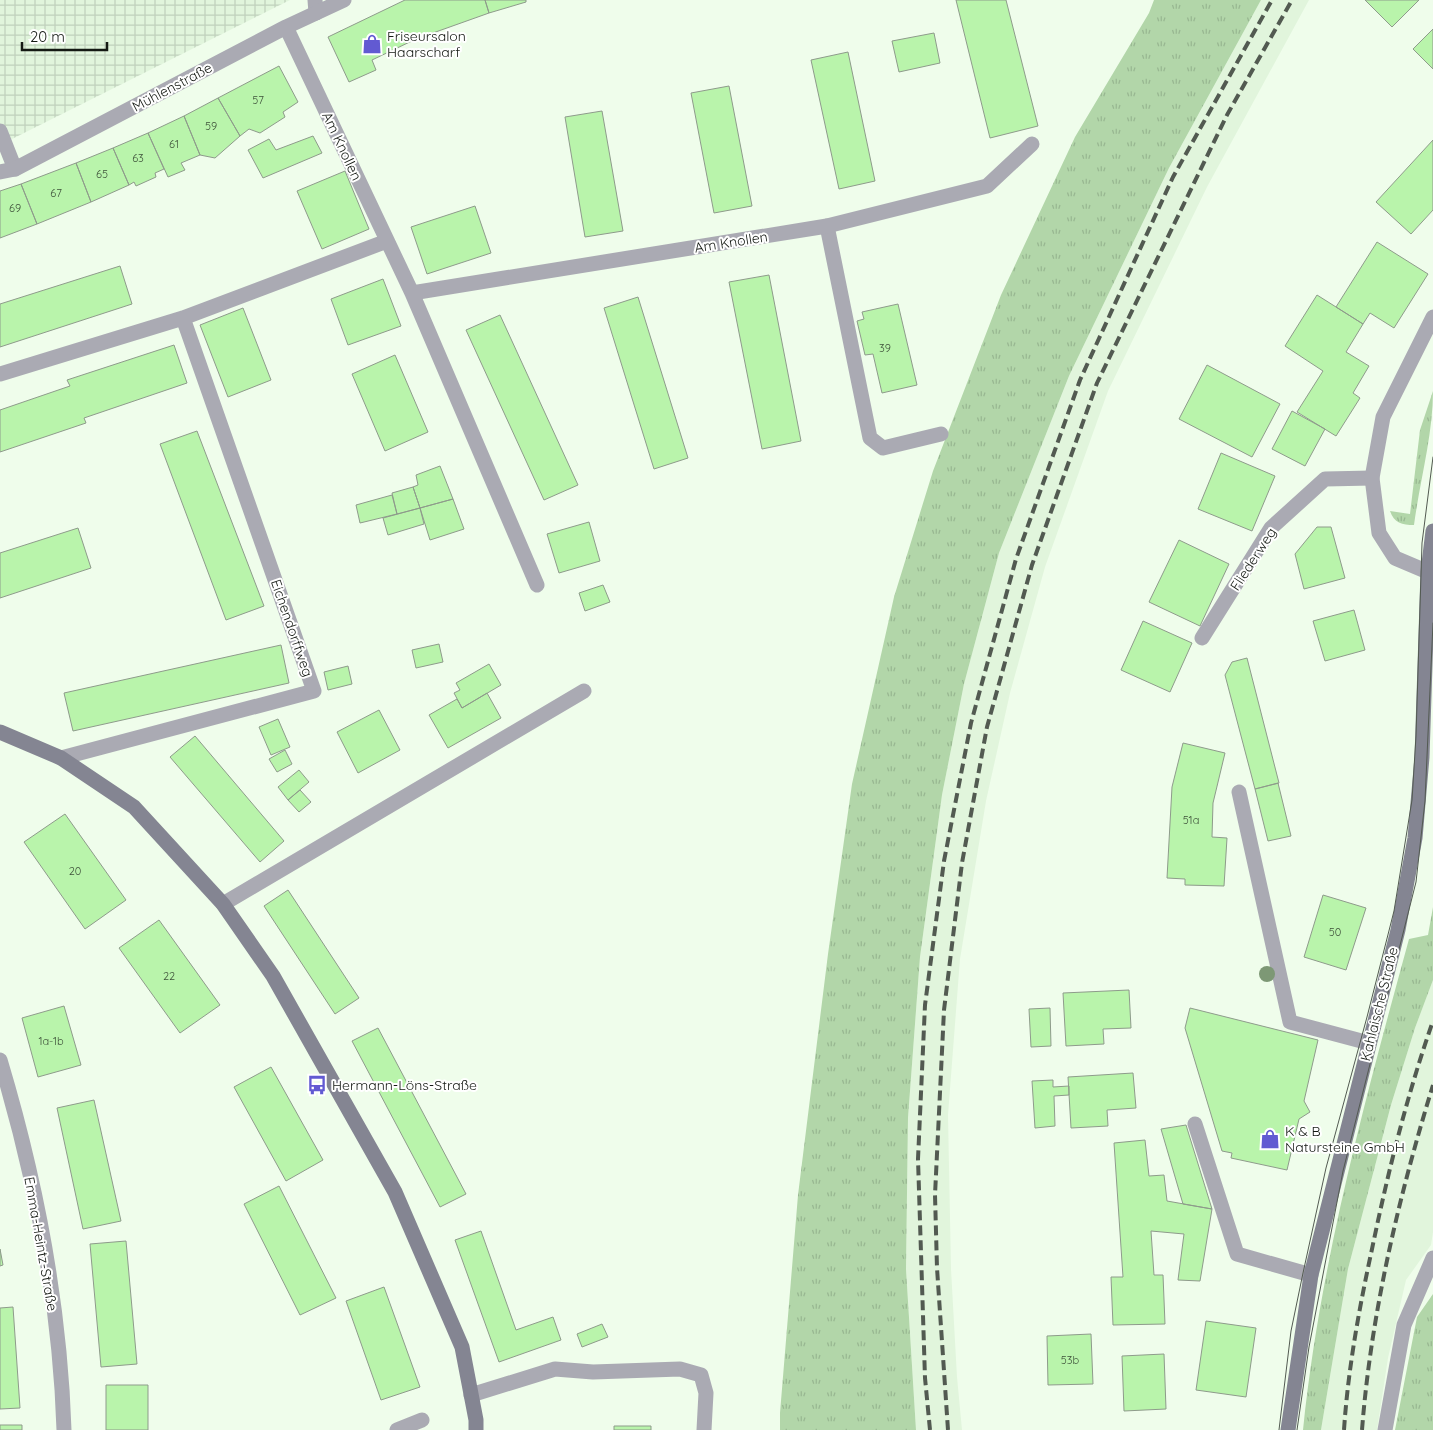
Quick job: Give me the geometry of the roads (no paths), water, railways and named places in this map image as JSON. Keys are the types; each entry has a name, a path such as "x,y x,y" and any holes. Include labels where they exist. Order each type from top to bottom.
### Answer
{"main road":[{"name":"Kahlaische Straße","path":"1288,1430 1311,1275 1398,930 1415,838 1422,757 1428,572 1433,531"},
{"path":"0,732 61,758 134,807 223,904 273,976 395,1192 462,1347 476,1430"}],"street":[{"name":"Mühlenstraße","path":"7,170 286,27 316,7 344,0"},
{"name":"Am Knollen","path":"286,27 412,293 537,585"},
{"path":"0,130 7,170"},
{"name":"Am Knollen","path":"412,293 827,226 987,186 1032,144"},
{"path":"827,226 870,438 883,448 941,434"},
{"path":"0,374 184,318 387,241"},
{"path":"1428,572 1395,558 1379,533 1372,478 1383,417 1433,317"},
{"name":"Eichendorffweg","path":"61,758 314,691 184,318"},
{"name":"Fliederweg","path":"1202,638 1271,528 1325,479 1372,478"},
{"path":"223,904 584,691"},
{"path":"1239,792 1290,1022 1370,1043"},
{"name":"Emma-Heintz-Straße","path":"0,1060 15,1112 45,1250 57,1329 64,1430"},
{"path":"1195,1124 1237,1254 1311,1275"},
{"path":"1385,1430 1404,1324 1433,1258"},
{"path":"1404,1324 1433,1282"},
{"path":"471,1395 555,1369 594,1372 680,1369 701,1375 706,1393 704,1430"},
{"path":"397,1430 422,1420"}],"tram line":[{"path":"1279,1430 1291,1331 1303,1273 1326,1168 1394,911 1412,800 1416,736 1422,543 1433,457"},
{"path":"1297,1430 1309,1347 1343,1171 1416,882 1425,801 1433,623"}],"railway":[{"path":"930,1430 925,1378 918,1159 925,1005 944,861 971,723 1016,559 1080,380 1173,177 1272,0"},
{"path":"948,1430 937,1268 935,1195 944,1010 962,863 987,727 1032,565 1097,383 1227,115 1292,0"},
{"path":"1344,1430 1348,1384 1355,1339 1378,1220 1406,1105 1433,1021"},
{"path":"1362,1430 1372,1342 1388,1255 1409,1169 1433,1085"}],"place":[{"name":"Friseursalon Haarscharf","path":"372,44"},
{"name":"Hermann-Löns-Straße","path":"317,1085"},
{"name":"K & B Natursteine GmbH","path":"1270,1139"}]}
